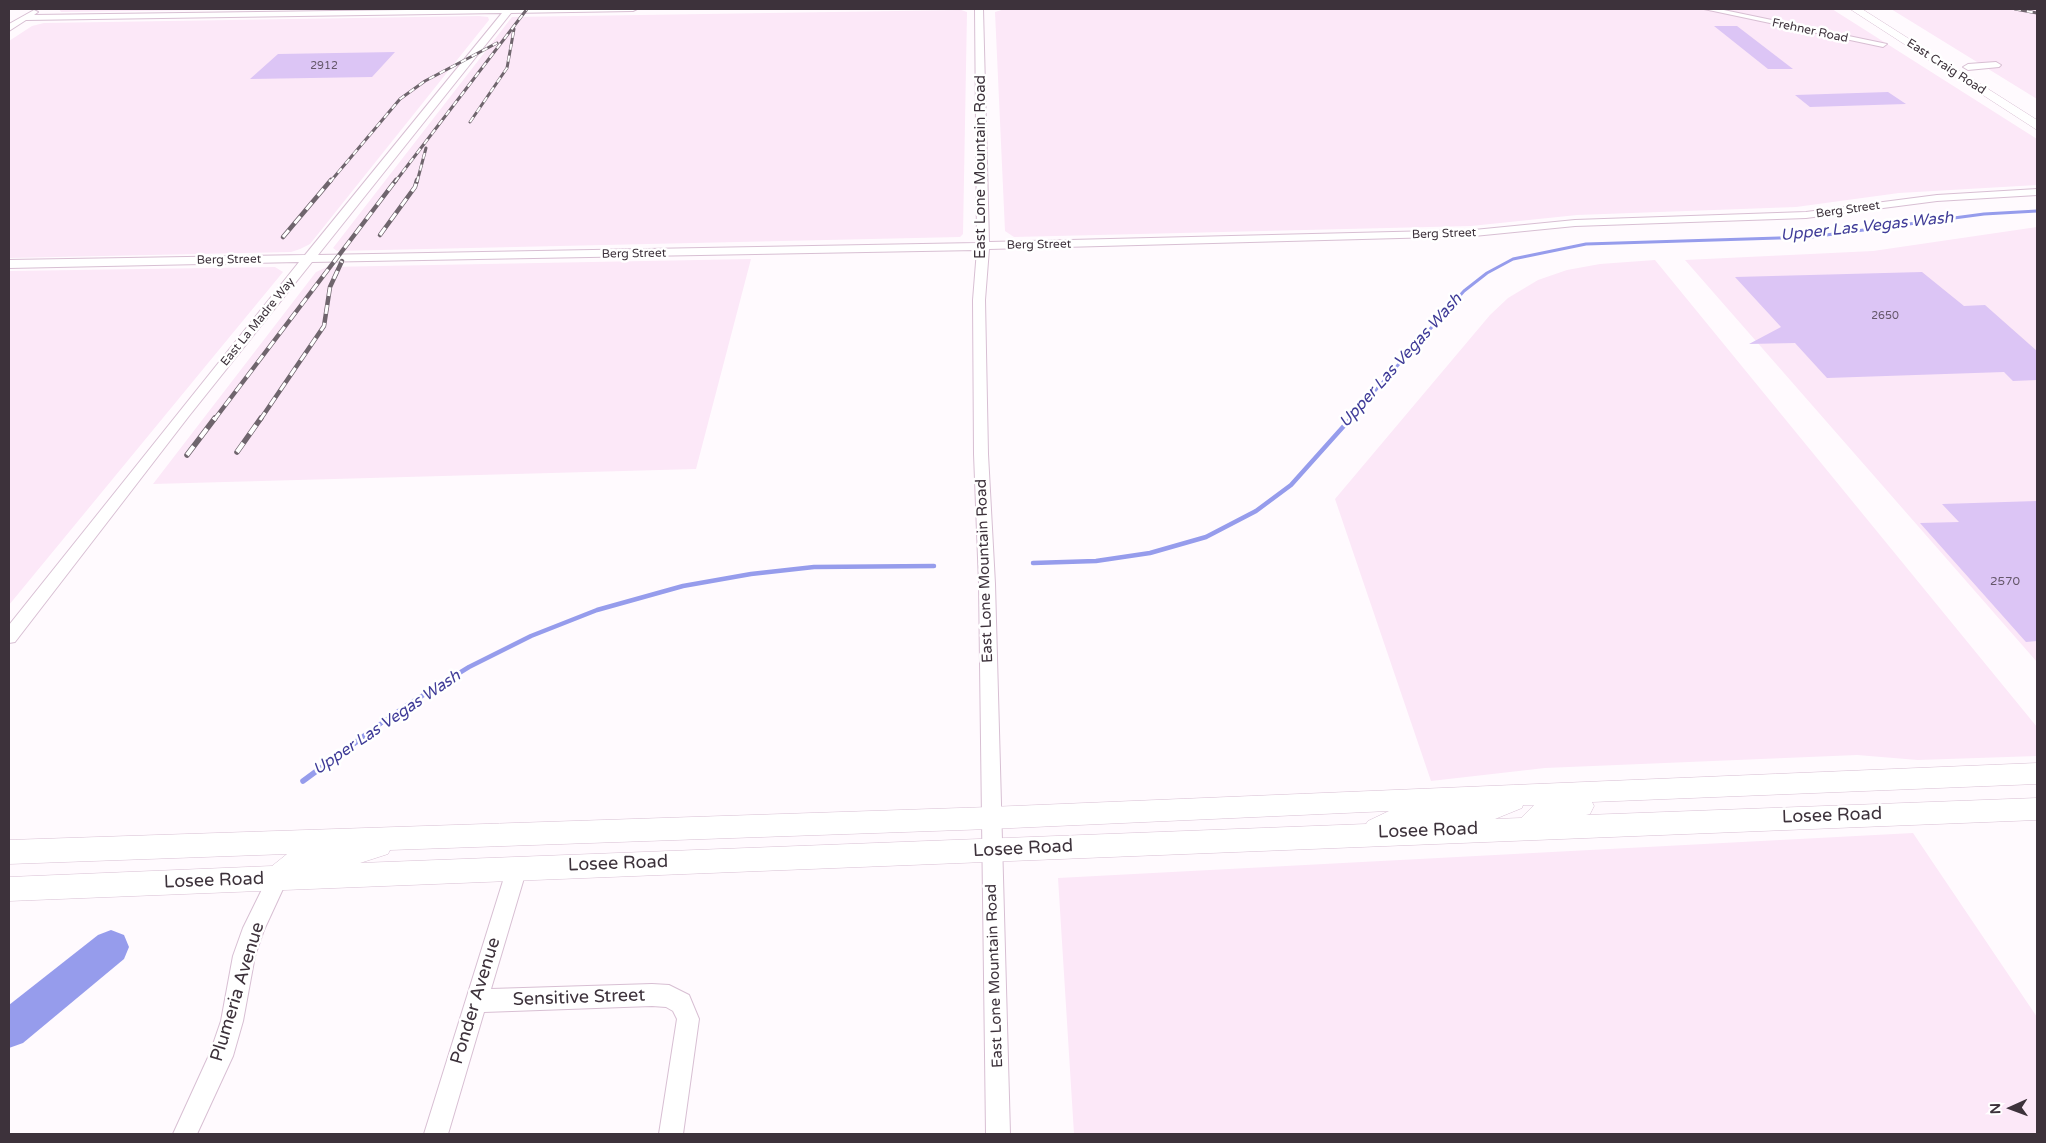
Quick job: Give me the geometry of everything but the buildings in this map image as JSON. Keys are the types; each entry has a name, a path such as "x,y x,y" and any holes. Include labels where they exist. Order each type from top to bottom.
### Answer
{"main road":[{"name":"East Craig Road","path":"1855,9 2037,126"},
{"name":"East Craig Road","path":"1874,9 2027,105"},
{"name":"Losee Road","path":"9,852 413,836 990,818 1660,788 2037,774"},
{"path":"1529,828 1547,808 1627,804 1660,788"},
{"path":"1367,834 1405,816 1486,811 1526,794"},
{"name":"Losee Road","path":"9,889 2037,809"},
{"path":"278,878 300,860 342,856 413,836"}],"street":[{"path":"9,28 39,9"},
{"path":"25,18 634,9"},
{"name":"East Lone Mountain Road","path":"980,9 983,246 979,300 998,1134"},
{"name":"Frehner Road","path":"1708,9 1883,44"},
{"name":"East La Madre Way","path":"9,637 184,413 510,10"},
{"path":"1968,67 1996,65"},
{"name":"Berg Street","path":"9,264 983,246 1494,232 1574,223 1813,215 1937,198 2037,192"},
{"name":"Ponder Avenue","path":"436,1134 517,868"},
{"name":"Plumeria Avenue","path":"186,1134 221,1056 232,1022 244,956 254,928 278,878"},
{"name":"Sensitive Street","path":"476,1001 652,994 669,996 681,1003"},
{"path":"671,1134 688,1019 681,1003"}],"shaded area":[{"path":"59,9 283,9 61,12"},
{"path":"1005,9 1832,9 2037,139 2037,185 1899,193 1796,207 1577,215 1471,226 1014,237 1005,231 995,12"},
{"path":"1891,9 2037,9 2037,99"},
{"path":"961,10 967,12 963,234 960,237 337,251 333,248 512,17"},
{"path":"488,17 489,20 310,244 291,252 9,258 9,41 32,26 44,23"},
{"path":"2037,227 2037,662 1685,260 1873,251"},
{"path":"751,259 696,469 153,484 316,272 327,267"},
{"path":"1655,260 2037,727 2037,756 1918,760 1857,755 1545,768 1431,781 1335,499 1490,315 1508,298 1538,280 1567,270 1600,264"},
{"path":"275,267 283,272 9,605 9,271"},
{"path":"1913,833 2037,1017 2037,1134 1074,1134 1058,878"}],"waterway":[{"name":"Upper Las Vegas Wash","path":"1349,420 1464,291 1487,273 1513,259 1586,244 1811,237 1984,214 2037,211"},
{"name":"Upper Las Vegas Wash","path":"1033,563 1096,561 1150,553 1206,537 1256,511 1291,485 1351,418"},
{"name":"Upper Las Vegas Wash","path":"369,732 404,707 469,667 531,636 597,610 683,586 751,574 814,567 934,566"},
{"name":"Upper Las Vegas Wash","path":"303,781 371,731"},
{"name":"Upper Las Vegas Wash","path":"9,1029 111,947"}],"railway":[{"path":"395,182 527,9"},
{"path":"2015,9 2037,13"},
{"path":"470,122 507,68 514,29"},
{"path":"330,182 400,99 425,81 497,43"},
{"path":"417,182 426,148"},
{"path":"283,237 331,180"},
{"path":"214,420 396,180"},
{"path":"380,235 415,187 417,180"},
{"path":"260,420 324,326 330,287 342,261"},
{"path":"187,455 215,418"},
{"path":"237,452 261,418"}]}
